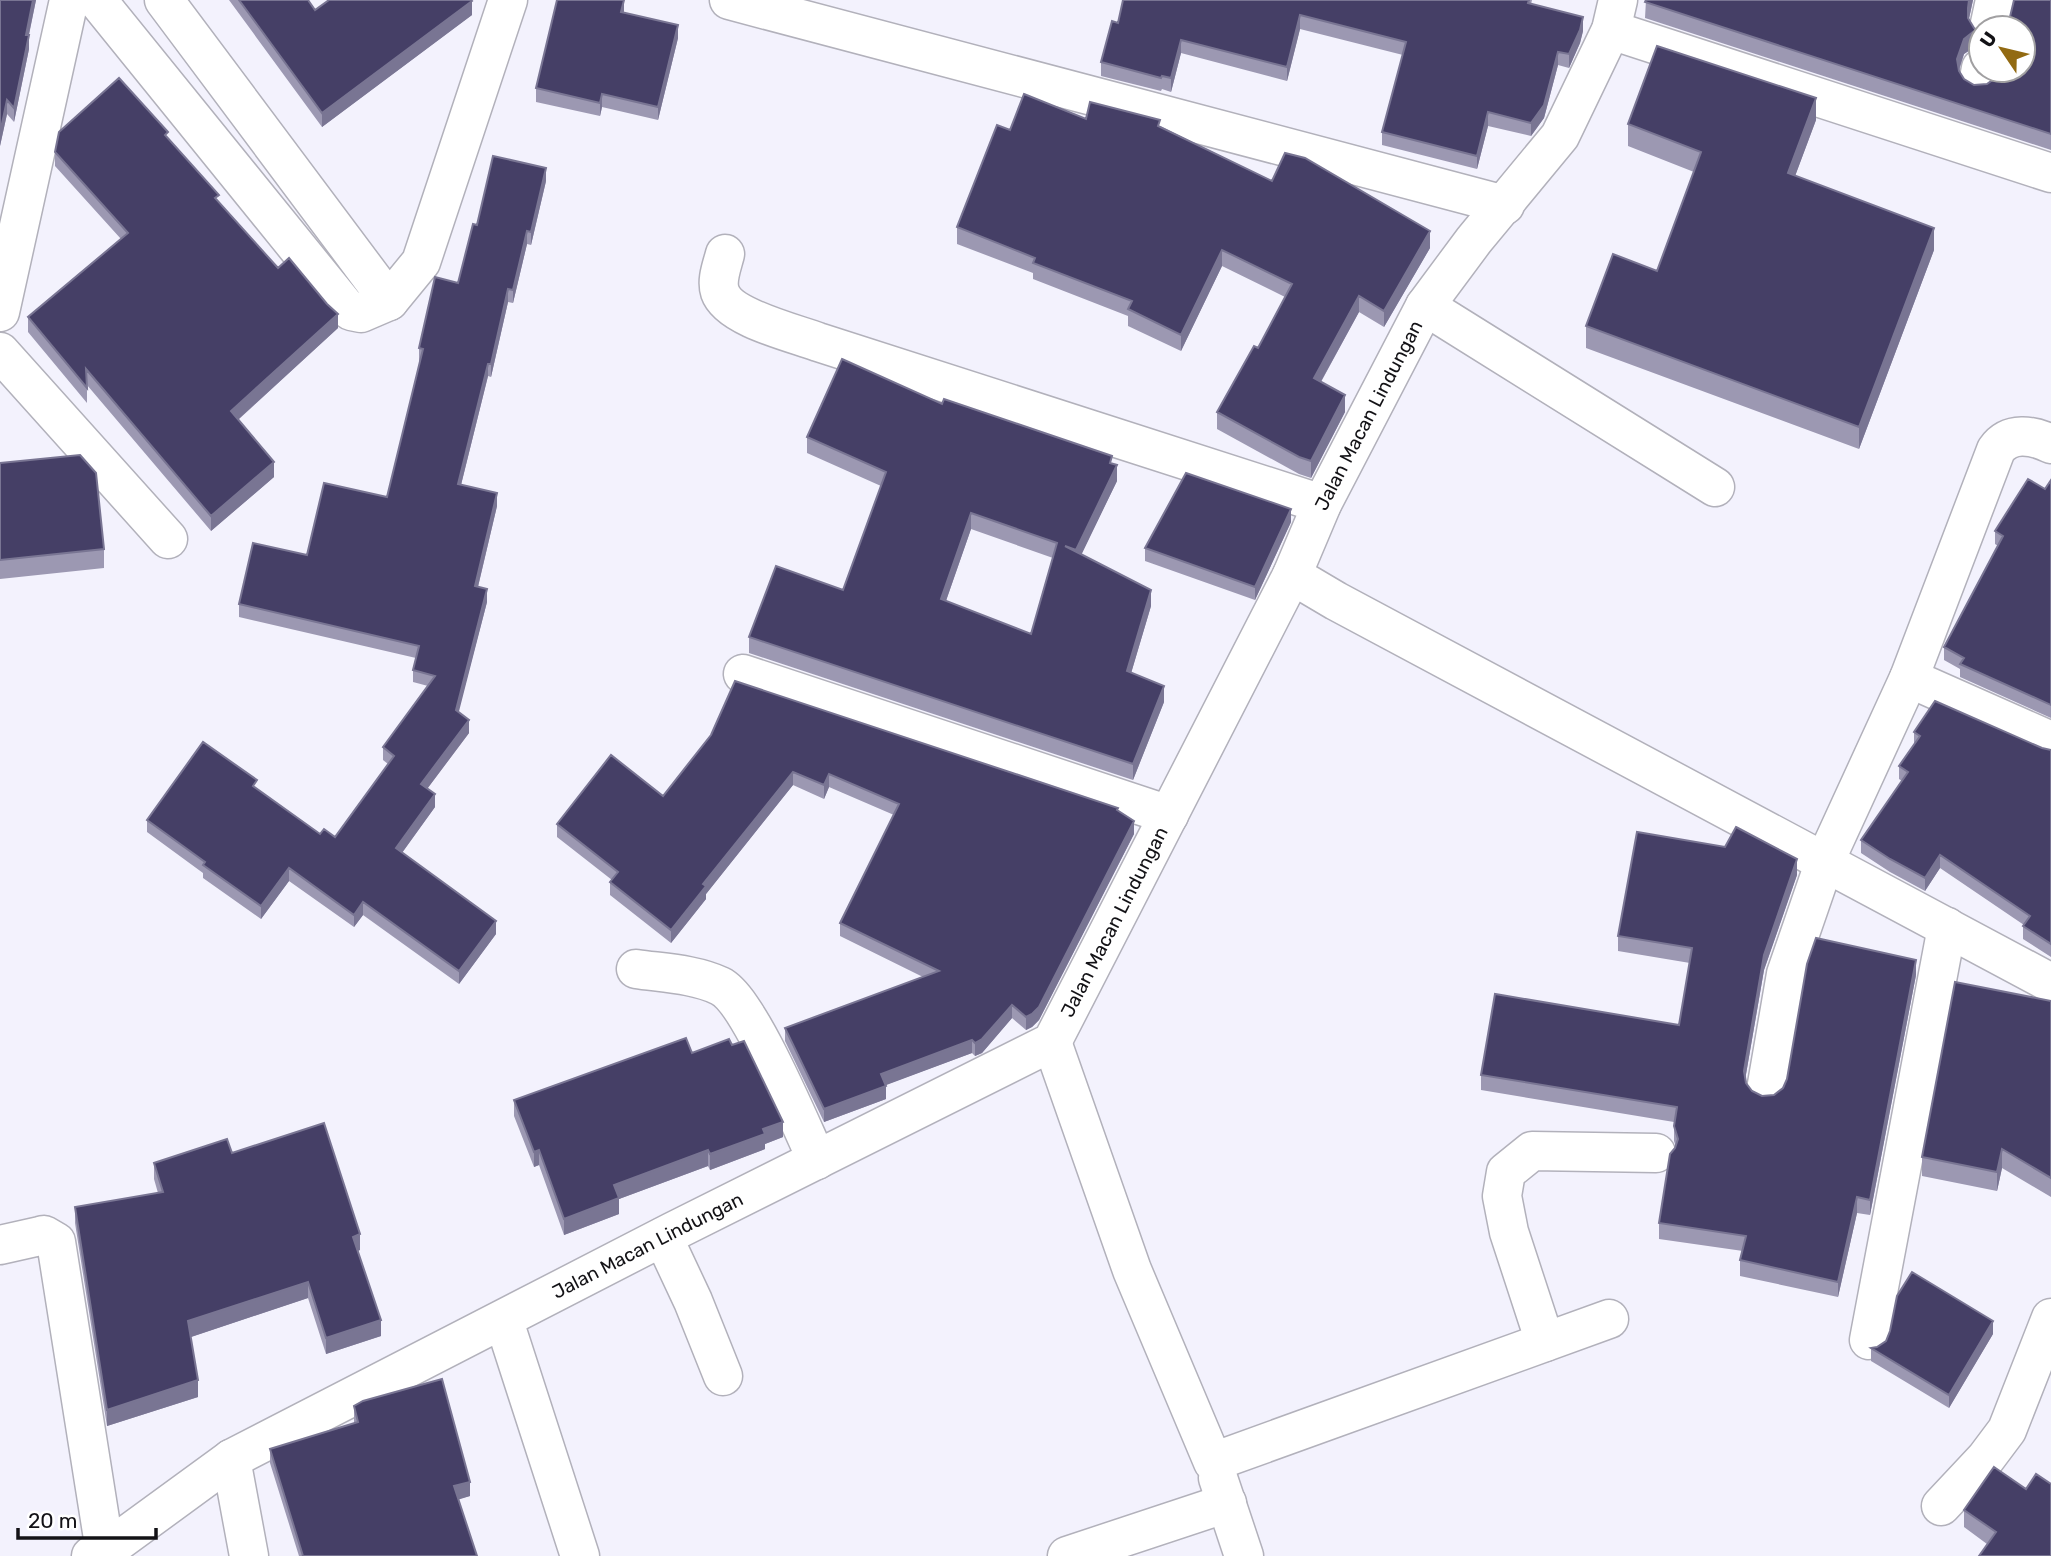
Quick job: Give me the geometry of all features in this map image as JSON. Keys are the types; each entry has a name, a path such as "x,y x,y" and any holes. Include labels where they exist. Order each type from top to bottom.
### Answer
{"street":[{"path":"0,312 69,0"},
{"path":"97,0 344,305 351,311 361,313 389,301 421,262 508,0"},
{"path":"164,0 389,301"},
{"path":"729,0 1505,205"},
{"path":"1615,15 2051,173"},
{"name":"Jalan Macan Lindungan","path":"98,1554 231,1459 663,1237 1052,1042 1292,575 1322,503 1425,306 1474,240 1560,136 1615,15"},
{"path":"725,254 719,290 724,299 744,315 831,347 1322,503"},
{"path":"1425,306 1715,487"},
{"path":"0,352 168,539"},
{"path":"1766,1090 1786,974 1825,861 1909,678 1996,450 2008,439 2021,436 2051,444"},
{"path":"1292,575 2051,983"},
{"path":"743,674 1169,815"},
{"path":"1909,678 2051,741"},
{"path":"1869,1340 1947,927"},
{"path":"636,969 682,975 723,987 748,1015 817,1160"},
{"path":"1052,1042 1132,1270 1213,1462 1244,1556"},
{"path":"1545,1342 1508,1232 1502,1196 1506,1172 1531,1151 1656,1153"},
{"path":"0,1245 44,1236 56,1242 98,1554"},
{"path":"663,1237 693,1301 723,1377"},
{"path":"1941,1506 1986,1458 2007,1430 2051,1318"},
{"path":"1213,1462 1609,1319"},
{"path":"504,1321 580,1556"},
{"path":"231,1459 250,1556"},
{"path":"1068,1556 1227,1503"}],"building":[{"path":"0,0 33,0 26,35 29,35 14,108 7,100 0,133"},
{"path":"239,0 308,0 315,10 329,0 472,1 322,113"},
{"path":"557,0 624,0 621,12 678,25 658,107 602,94 600,103 536,88"},
{"path":"1123,0 1529,0 1528,3 1583,17 1569,54 1558,52 1544,105 1531,123 1488,112 1477,156 1382,132 1406,42 1300,15 1287,67 1181,40 1171,78 1161,78 1101,62 1112,21 1118,23"},
{"path":"1969,0 1967,37 1957,59 1959,71 1967,84 1974,85 2037,84 2037,14 2011,14 2014,0 2051,0 2051,134 1645,2"},
{"path":"1657,46 1816,98 1788,173 1934,228 1859,427 1586,326 1613,254 1657,271 1701,152 1628,124"},
{"path":"119,78 168,132 165,135 219,195 215,198 278,268 289,258 338,314 231,411 274,462 211,516 86,369 87,388 28,317 128,233 55,152 59,132"},
{"path":"1024,94 1086,119 1090,102 1160,120 1158,126 1272,181 1285,153 1305,158 1430,231 1384,311 1359,296 1314,378 1345,395 1311,461 1217,412 1254,346 1258,348 1292,284 1222,250 1181,335 1128,309 1132,301 1033,263 1035,258 957,227 997,125 1010,130"},
{"path":"493,156 546,168 531,232 527,231 513,290 508,289 491,364 488,364 458,484 497,493 475,586 487,589 456,710 469,720 421,784 435,794 396,848 496,921 459,971 363,902 354,915 289,868 261,906 203,865 205,862 147,820 203,742 257,780 253,786 320,834 324,829 335,837 394,756 383,747 435,676 413,670 419,646 239,604 253,543 307,555 324,483 387,497 423,349 419,348 435,277 458,283 473,224 477,225"},
{"path":"842,359 942,404 944,399 1112,456 1110,463 1117,465 1076,550 1065,546 1151,590 1127,671 1164,686 1133,764 749,637 776,566 843,590 886,472 807,437","holes":["971,513 1057,543 1031,634 941,599"]},
{"path":"80,455 96,473 104,549 0,560 0,463"},
{"path":"1186,473 1291,509 1255,587 1145,548"},
{"path":"2028,479 2045,489 2051,480 2051,705 1960,664 1964,658 1944,647 2003,536 1995,531"},
{"path":"735,681 1118,808 1117,810 1134,821 1039,1007 1032,1014 1026,1017 1012,1005 982,1039 975,1043 972,1040 881,1074 886,1086 824,1109 785,1028 939,971 840,923 899,804 829,774 824,785 793,772 703,884 706,886 671,930 610,882 618,872 557,824 611,755 663,796 711,735"},
{"path":"1935,701 2051,750 2051,944 2023,926 2030,916 1940,855 1925,878 1861,840 1908,772 1899,766 1920,736 1914,732"},
{"path":"1736,827 1797,859 1764,955 1744,1071 1746,1083 1752,1091 1762,1096 1774,1095 1783,1088 1787,1079 1807,964 1816,938 1916,960 1870,1200 1857,1197 1838,1282 1740,1260 1746,1236 1659,1223 1670,1154 1678,1139 1674,1126 1677,1107 1481,1075 1495,994 1679,1025 1692,948 1618,936 1637,832 1725,847"},
{"path":"1955,982 2051,1001 2051,1178 2002,1149 1997,1172 1922,1157"},
{"path":"686,1038 692,1053 729,1039 732,1045 744,1041 783,1122 763,1129 765,1134 710,1154 708,1150 614,1185 619,1198 564,1219 539,1150 534,1152 514,1100"},
{"path":"324,1123 360,1234 353,1237 381,1320 326,1338 308,1282 188,1321 198,1380 107,1410 75,1207 163,1192 154,1163 227,1139 232,1153"},
{"path":"1912,1272 1993,1321 1949,1395 1871,1348 1886,1341 1897,1296"},
{"path":"442,1379 470,1482 454,1486 477,1556 303,1556 270,1449 358,1422 354,1406 363,1401"},
{"path":"1994,1467 2026,1489 2036,1474 2051,1484 2051,1556 1979,1556 1996,1532 1964,1510"}]}
